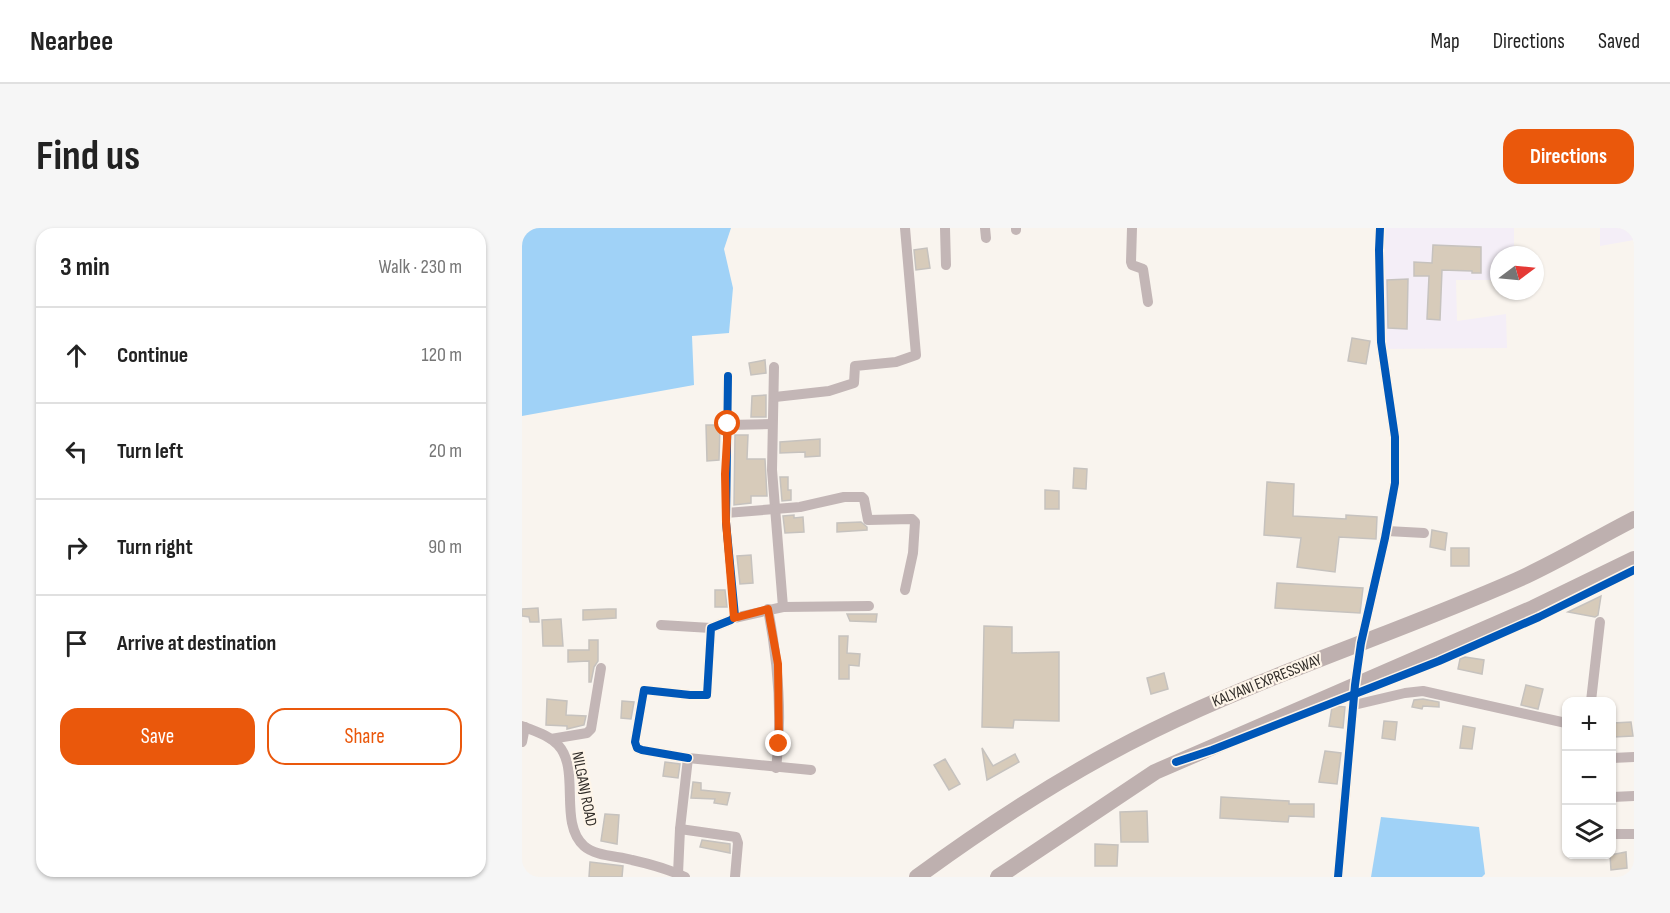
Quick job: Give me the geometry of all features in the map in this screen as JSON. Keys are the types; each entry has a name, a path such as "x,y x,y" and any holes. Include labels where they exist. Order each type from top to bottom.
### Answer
{"highway":[{"name":"KALYANI EXPRESSWAY","path":"917,877 1078,772 1151,732 1209,705 1518,579 1634,519"},
{"path":"998,877 1155,772 1355,695 1634,559"}],"street":[{"path":"775,397 829,391 854,383 855,366 883,364 916,355 905,228"},
{"path":"945,228 946,265"},
{"path":"1132,228 1131,262 1132,265 1143,268 1148,302"},
{"path":"1338,877 1361,643 1387,531 1395,483 1395,436 1381,342 1380,228"},
{"path":"774,368 775,397 772,424 775,509 783,607"},
{"path":"728,376 726,513 734,618"},
{"path":"728,424 772,424"},
{"path":"726,513 804,507 848,496 862,496 868,520 912,519 915,525 913,553 905,590"},
{"path":"1387,531 1424,533"},
{"path":"1355,695 1539,617 1634,570"},
{"path":"661,626 711,628 734,618 783,607 869,606"},
{"path":"768,609 778,664 780,734 776,768"},
{"path":"1592,697 1600,622"},
{"path":"711,628 707,695 644,690 635,742 637,748 688,758 811,770"},
{"path":"551,739 587,733 591,729 601,668"},
{"path":"1355,695 1423,691 1562,722"},
{"path":"522,742 524,726"},
{"name":"NILGANJ ROAD","path":"524,726 559,745 565,757 573,823 582,845 602,854 632,860 682,875"},
{"path":"1616,758 1634,757"},
{"path":"682,875 680,829 688,758"},
{"path":"1616,797 1634,796"},
{"path":"680,829 736,837 738,843 735,877"},
{"path":"1616,834 1634,834"}],"shaded area":[{"path":"1383,228 1514,228 1514,246 1490,246 1490,280 1456,280 1457,321 1506,314 1507,348 1383,349"},
{"path":"1600,228 1634,228 1634,240 1600,246"}],"water":[{"path":"522,228 731,228 724,249 733,288 729,333 692,336 694,385 522,416"},
{"path":"1381,817 1479,827 1485,874 1482,877 1371,877"}],"building":[{"path":"1433,245 1481,247 1481,273 1442,270 1440,320 1427,319 1429,276 1414,276 1414,262 1432,263"},
{"path":"927,248 930,268 916,270 914,250"},
{"path":"1408,279 1407,329 1388,328 1387,280"},
{"path":"1352,338 1370,341 1366,364 1348,361"},
{"path":"765,360 766,373 751,375 749,363"},
{"path":"766,395 766,417 751,417 752,396"},
{"path":"706,425 720,425 719,460 707,461"},
{"path":"735,435 748,435 747,459 765,459 767,496 751,496 751,503 734,505"},
{"path":"820,439 820,456 805,457 805,452 780,453 780,442"},
{"path":"1074,468 1087,469 1086,489 1073,488"},
{"path":"780,477 788,477 791,500 782,501"},
{"path":"1267,482 1294,484 1293,516 1346,519 1346,515 1377,517 1376,539 1339,537 1335,572 1297,567 1301,538 1264,535"},
{"path":"1045,490 1059,491 1059,509 1045,509"},
{"path":"794,515 794,518 803,517 804,532 785,533 783,516"},
{"path":"861,522 867,530 837,532 837,523"},
{"path":"1432,530 1447,533 1445,550 1430,547"},
{"path":"1451,548 1469,548 1469,566 1451,566"},
{"path":"751,555 753,583 740,584 737,556"},
{"path":"1277,583 1363,588 1360,613 1275,608"},
{"path":"715,590 725,590 727,607 715,607"},
{"path":"1601,596 1598,615 1595,617 1568,612"},
{"path":"538,608 539,622 530,622 529,617 522,616 522,609"},
{"path":"616,609 616,618 583,620 583,610"},
{"path":"847,614 877,614 876,622 850,621"},
{"path":"561,619 563,646 543,646 542,620"},
{"path":"984,626 1012,627 1012,653 1059,652 1059,721 1014,720 1013,728 982,727"},
{"path":"839,636 848,636 847,653 860,654 859,666 849,665 849,679 839,679"},
{"path":"589,640 598,640 598,661 594,667 591,682 589,682 589,661 568,662 568,650 589,650"},
{"path":"1465,657 1484,660 1482,674 1458,669 1460,659"},
{"path":"1164,673 1168,689 1151,694 1147,678"},
{"path":"1526,685 1543,689 1538,709 1521,705"},
{"path":"547,699 567,701 566,715 586,716 584,725 567,729 567,726 546,725"},
{"path":"1414,700 1439,702 1439,707 1423,706 1422,709 1412,707"},
{"path":"622,701 634,702 631,719 621,718"},
{"path":"1334,706 1345,707 1343,728 1329,726"},
{"path":"1384,721 1397,722 1395,740 1382,738"},
{"path":"1631,722 1633,736 1616,737 1616,723"},
{"path":"1463,726 1475,728 1472,749 1460,748"},
{"path":"982,748 993,766 1015,754 1019,762 987,780"},
{"path":"1325,751 1341,753 1337,784 1319,782"},
{"path":"945,759 960,784 949,790 934,765"},
{"path":"665,762 680,764 678,778 663,776"},
{"path":"693,782 701,783 701,790 730,793 727,805 714,803 715,799 691,798"},
{"path":"1221,797 1289,801 1289,804 1314,804 1314,817 1289,816 1288,822 1220,818"},
{"path":"1147,811 1148,842 1121,842 1120,812"},
{"path":"605,814 619,815 617,844 601,841"},
{"path":"702,840 730,844 730,853 700,847"},
{"path":"1095,844 1118,845 1117,866 1095,866"},
{"path":"1626,852 1627,868 1611,870 1610,859 1616,859 1616,854"},
{"path":"590,862 623,866 622,877 589,877"}],"cycle path":[{"path":"1338,877 1355,685 1361,643 1395,483 1395,437 1381,342 1380,228"},
{"path":"688,758 642,750 637,748 635,742 644,690 707,695 711,628 735,616 726,522 728,376"},
{"path":"1176,762 1439,661 1539,617 1634,570"}],"route":[{"path":"728,424 725,474 726,522 734,618 768,609 778,664 779,744"}]}
